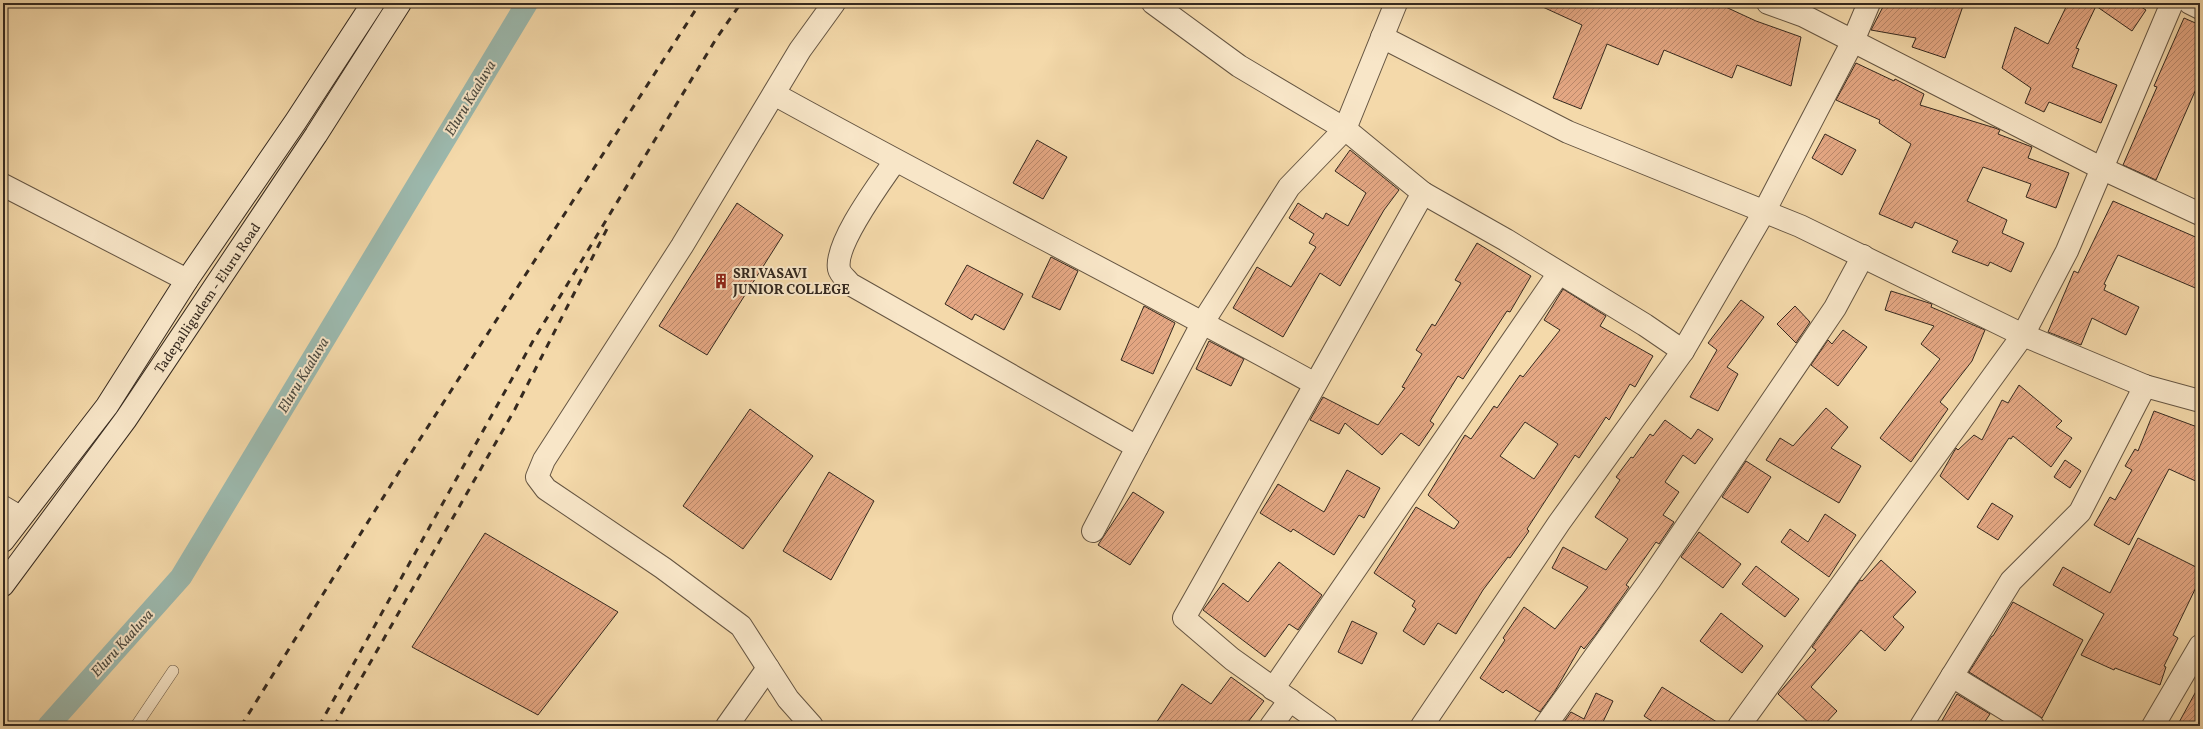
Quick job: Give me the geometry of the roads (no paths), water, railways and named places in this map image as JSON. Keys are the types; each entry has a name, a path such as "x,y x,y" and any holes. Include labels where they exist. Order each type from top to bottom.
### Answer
{"street":[{"name":"Tadepalligudem - Eluru Road","path":"3,541 12,512 107,406 187,280 296,121 373,3"},
{"name":"Tadepalligudem - Eluru Road","path":"3,585 126,419 316,134 400,3"},
{"path":"812,726 788,699 741,626 663,568 546,489 537,477 544,460 682,246 800,50 834,3"},
{"path":"1153,3 1239,66 1345,129 1423,193 1559,272 1645,325 1683,351"},
{"path":"1093,531 1203,322 1289,187 1345,129 1396,3"},
{"path":"1768,3 1804,16 2101,168 2200,214"},
{"path":"1422,726 1559,523 1683,351 1764,212 1854,41 1869,3"},
{"path":"1739,726 2023,335 2067,251 2172,3"},
{"path":"2190,3 2200,8"},
{"path":"1382,37 1568,132 1800,226 2023,335 2145,386 2200,401"},
{"path":"774,94 895,161 1203,322 1315,384"},
{"path":"895,161 860,213 840,254 839,270 850,284 1137,447"},
{"path":"3,185 187,280"},
{"path":"1326,726 1232,659 1184,618 1423,193"},
{"path":"1545,726 1650,580 1831,315 1863,256"},
{"path":"1271,726 1281,694 1559,272"},
{"path":"1921,726 2011,581 2080,512 2145,386"},
{"path":"2153,726 2200,646"},
{"path":"727,726 768,668"},
{"path":"1952,676 2033,726"}],"lane":[{"path":"136,726 173,671"}],"waterway":[{"name":"Eluru Kaaluva","path":"48,726 181,577 527,3"}],"railway":[{"path":"241,726 404,464 700,3"},
{"path":"319,726 533,341 716,39 741,3"},
{"path":"334,726 515,409 609,225"}],"place":[{"name":"SRI VASAVI JUNIOR COLLEGE","path":"721,281"}]}
